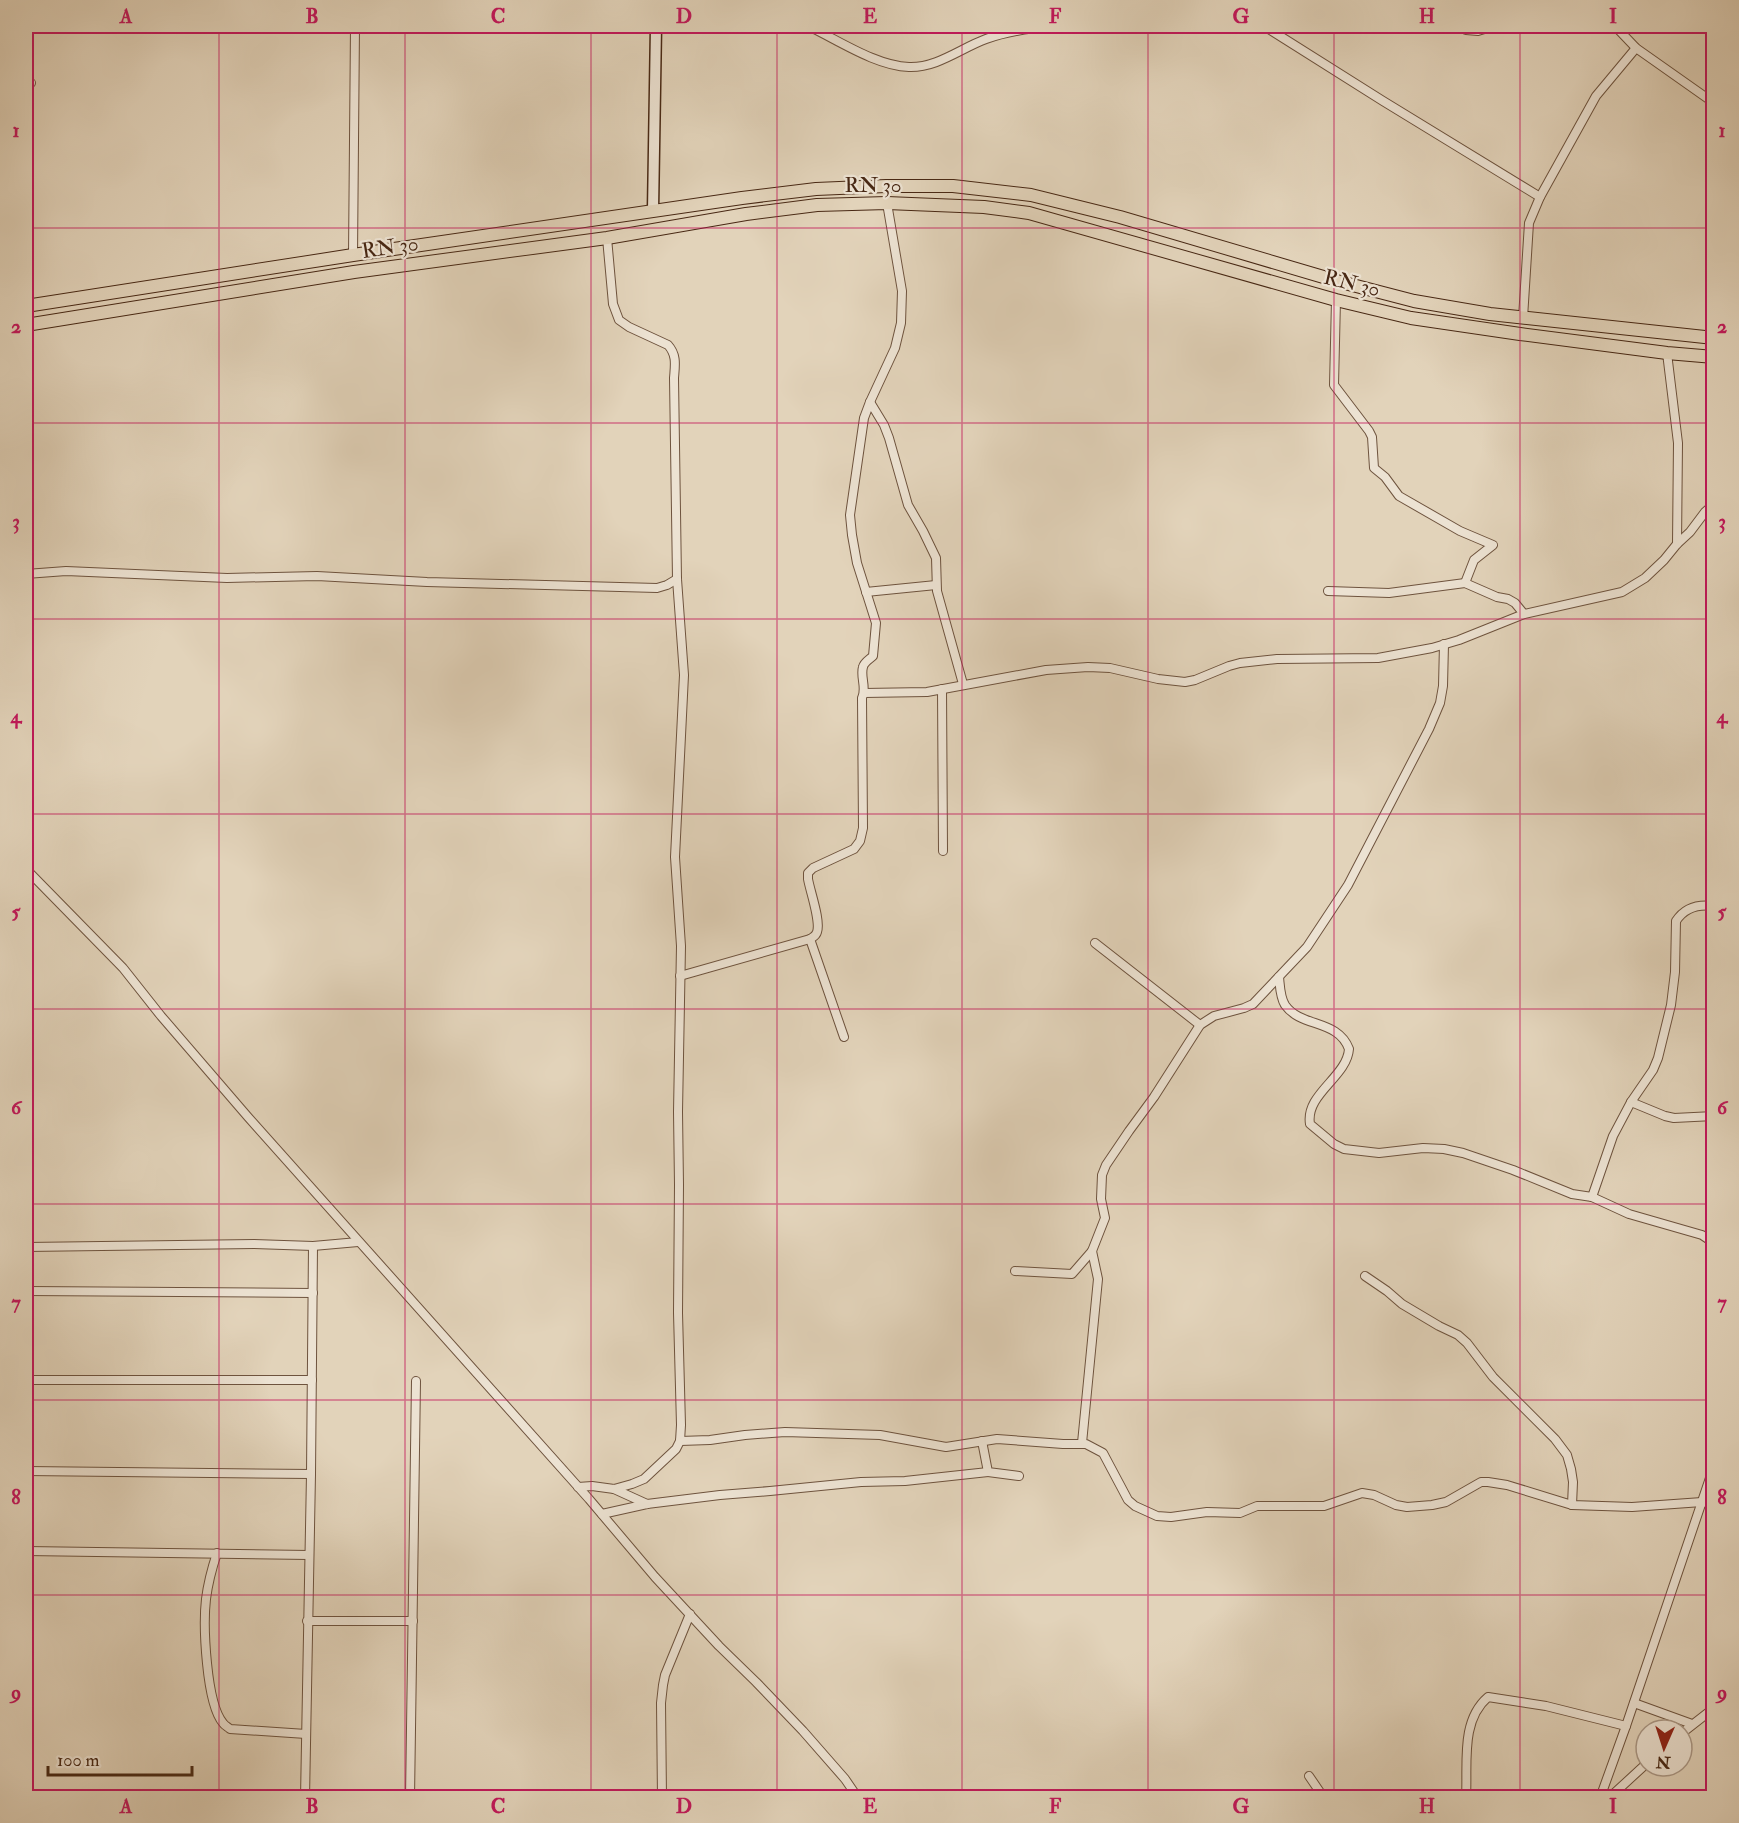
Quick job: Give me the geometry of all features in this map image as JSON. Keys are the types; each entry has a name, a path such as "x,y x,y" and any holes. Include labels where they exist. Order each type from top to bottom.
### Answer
{"main road":[{"name":"RN 30","path":"26,306 653,210 816,189 931,186 986,189 1031,195 1120,217 1337,281 1414,301 1490,314 1713,338"},
{"name":"RN 30","path":"26,325 354,272 607,238 746,214 817,205 887,203 984,207 1029,213 1336,300 1411,318 1486,330 1713,357"}],"street":[{"path":"353,255 355,26"},
{"path":"653,210 656,26"},
{"path":"808,26 888,64 908,67 933,63 987,39 1016,30 1054,26"},
{"path":"1264,26 1540,196"},
{"path":"1464,26 1466,30 1472,31 1494,26"},
{"path":"1615,26 1636,48 1713,103"},
{"path":"1523,318 1528,223 1540,196 1596,96 1636,48"},
{"path":"680,975 810,939 817,932 818,923 808,873 813,868 854,849 860,841 864,828 863,666 873,656 876,628 856,563 850,515 864,418 895,348 901,323 902,291 887,203"},
{"path":"607,238 612,304 619,320 668,345 676,359 674,378 677,579 684,675 675,857 681,946 678,1313 680,1441 676,1449 644,1479 614,1489"},
{"path":"1336,300 1334,385 1372,437 1374,468 1385,477 1399,495 1460,531 1493,545 1474,560 1465,583"},
{"path":"1667,353 1678,443 1677,544"},
{"path":"870,402 889,438 908,505 933,550 937,566 936,585 963,684"},
{"path":"864,693 927,692 1046,670 1088,667 1110,668 1158,679 1185,682 1240,663 1277,659 1378,658 1402,655 1444,644 1524,614 1622,592 1645,578 1672,552 1713,504"},
{"path":"26,574 66,571 227,578 317,576 427,582 657,588 677,579"},
{"path":"1328,591 1389,593 1465,583 1497,597 1508,599 1515,603 1524,614"},
{"path":"866,592 936,585"},
{"path":"1015,1271 1072,1274 1092,1251 1105,1218 1101,1199 1102,1175 1107,1165 1200,1025 1214,1017 1253,1004 1307,946 1348,885 1429,729 1440,703 1443,686 1444,644"},
{"path":"942,689 943,851"},
{"path":"26,869 123,968 168,1024 358,1242 602,1514 655,1577 803,1731 858,1797"},
{"path":"1592,1197 1613,1136 1631,1102 1653,1070 1661,1047 1675,972 1676,921 1687,910 1700,905 1713,906"},
{"path":"810,939 844,1037"},
{"path":"1095,943 1200,1025"},
{"path":"1279,977 1281,995 1285,1004 1301,1018 1328,1027 1339,1034 1349,1049 1347,1061 1312,1106 1309,1116 1310,1124 1334,1144 1344,1149 1379,1153 1423,1148 1463,1153 1514,1170 1572,1194 1592,1197 1629,1214 1702,1235 1713,1243"},
{"path":"1631,1102 1674,1118 1713,1116"},
{"path":"26,1247 254,1244 313,1246 358,1242"},
{"path":"305,1797 313,1246"},
{"path":"1082,1443 1098,1279 1092,1251"},
{"path":"1365,1276 1402,1304 1467,1342 1493,1377 1556,1439 1567,1455 1573,1482 1572,1505"},
{"path":"26,1292 312,1293"},
{"path":"26,1380 312,1380"},
{"path":"410,1797 416,1381"},
{"path":"680,1441 785,1432 880,1435 946,1447 997,1439 1063,1444 1082,1443 1103,1453 1128,1500 1146,1512 1164,1516 1182,1517 1207,1512 1240,1513 1257,1506 1324,1506 1362,1493 1407,1507 1432,1505 1446,1502 1481,1482 1507,1485 1572,1505 1632,1507 1702,1502 1713,1504"},
{"path":"982,1441 988,1472"},
{"path":"1600,1797 1634,1703 1713,1466"},
{"path":"26,1471 311,1474"},
{"path":"602,1514 646,1504 861,1482 905,1481 988,1472 1019,1476"},
{"path":"578,1487 614,1489 646,1504"},
{"path":"26,1551 309,1555"},
{"path":"217,1553 210,1575 204,1630 206,1662 215,1709 222,1723 230,1729 306,1734"},
{"path":"662,1797 661,1703 663,1685 690,1614"},
{"path":"307,1621 413,1621"},
{"path":"1466,1797 1468,1734 1472,1718 1480,1704 1488,1697 1546,1706 1626,1726"},
{"path":"1634,1703 1675,1718"},
{"path":"1694,1722 1713,1708"},
{"path":"1609,1797 1634,1775"},
{"path":"1309,1776 1324,1797"}]}
